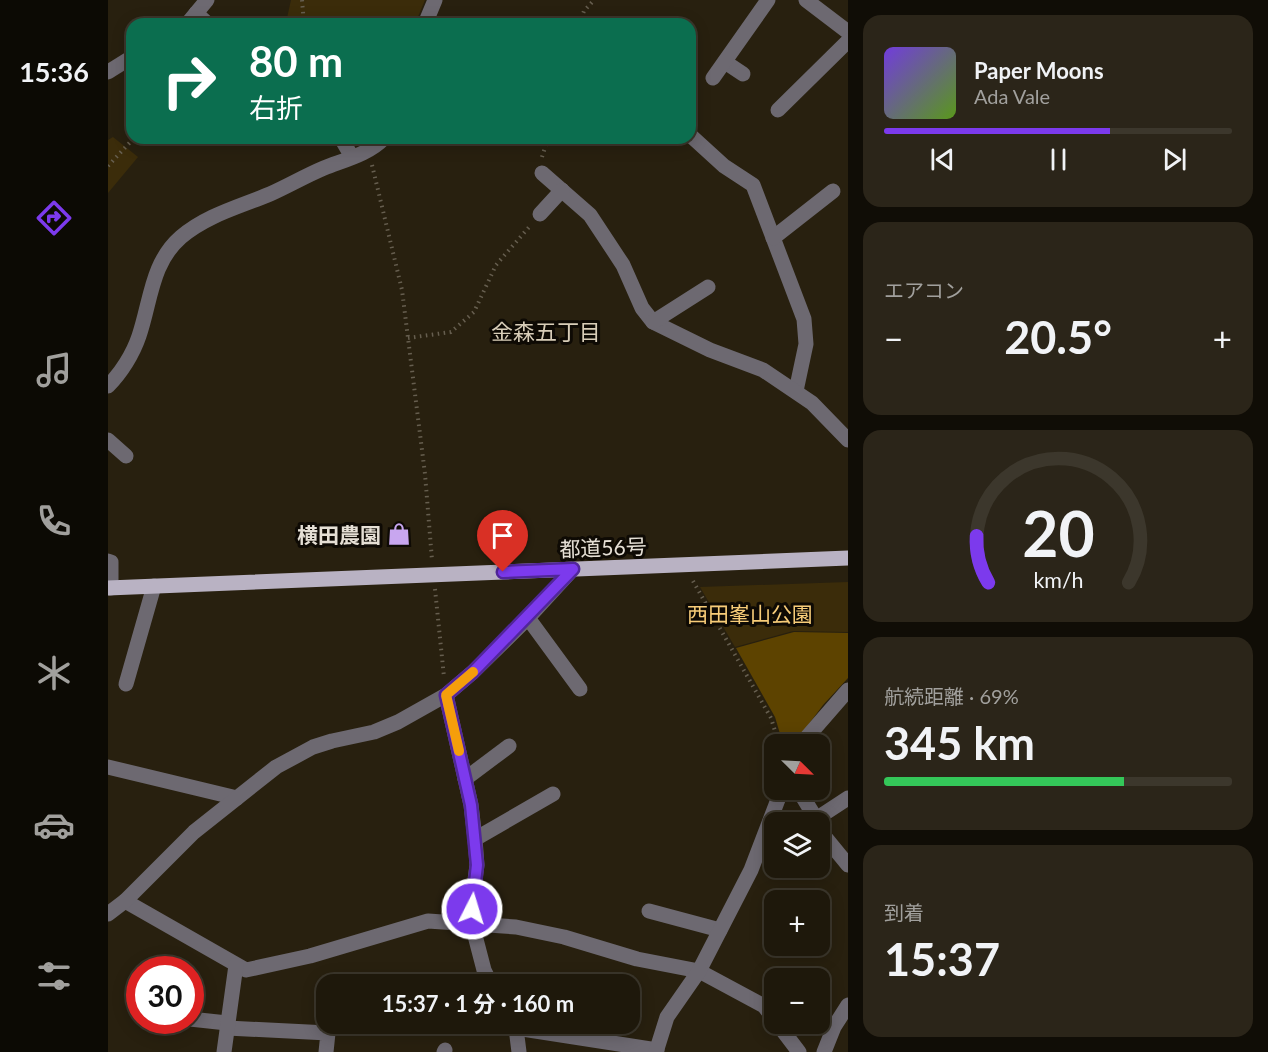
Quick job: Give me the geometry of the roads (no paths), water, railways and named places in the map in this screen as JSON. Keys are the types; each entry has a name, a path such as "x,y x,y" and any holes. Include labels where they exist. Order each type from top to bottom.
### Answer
{"main road":[{"name":"都道56号","path":"110,588 848,558"}],"street":[{"path":"192,18 207,0"},
{"path":"428,18 435,0"},
{"path":"713,78 768,0"},
{"path":"806,0 848,32"},
{"path":"778,110 848,41"},
{"path":"108,72 126,61"},
{"path":"725,62 743,74"},
{"path":"696,140 724,166 753,185 804,319 806,344 796,391"},
{"path":"344,144 352,157"},
{"path":"108,386 130,356 139,337 153,279 170,247 202,222 378,144"},
{"path":"542,173 590,215 624,265 642,308 653,322 710,350 763,370 796,391 829,418 848,440"},
{"path":"540,214 562,190"},
{"path":"773,238 833,191"},
{"path":"653,322 708,287"},
{"path":"108,440 126,456"},
{"path":"108,561 111,562 110,588"},
{"path":"108,914 125,901 194,832 267,774 295,756 332,741 374,732 398,722 446,695 528,618 573,569"},
{"path":"126,684 154,586"},
{"path":"528,618 580,689"},
{"path":"810,734 848,690"},
{"path":"446,695 471,805 477,865 472,924 486,974"},
{"path":"465,779 509,746"},
{"path":"108,767 237,798"},
{"path":"475,839 553,794"},
{"path":"830,812 848,798"},
{"path":"564,1034 657,1051 668,1017 699,971 751,870 778,800"},
{"path":"830,843 848,865"},
{"path":"125,901 246,970 310,956 428,921 516,927 637,959 699,971 764,1005"},
{"path":"649,911 720,930"},
{"path":"224,1052 237,965"},
{"path":"824,1052 834,1027 848,1005"},
{"path":"204,1021 328,1033 326,1052"},
{"path":"516,1034 519,1052"},
{"path":"785,1034 799,1052"}],"place":[{"name":"横田農園","path":"399,534"}],"district":[{"name":"金森五丁目","path":"546,331"}],"park label":[{"name":"西田峯山公園","path":"750,613"}]}
